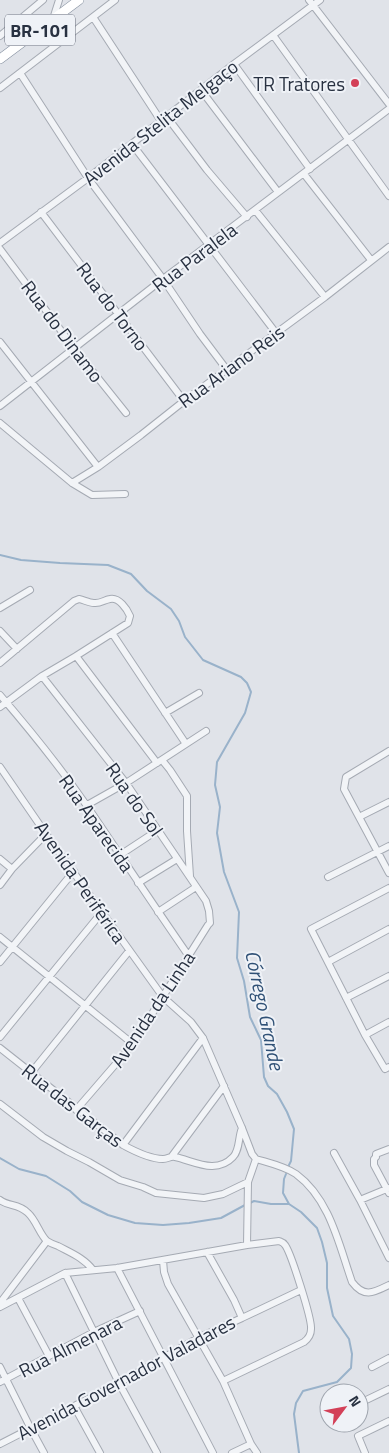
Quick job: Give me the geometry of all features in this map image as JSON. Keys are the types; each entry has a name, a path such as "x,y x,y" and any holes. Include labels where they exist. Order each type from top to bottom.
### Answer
{"highway":[{"name":"BR-101","path":"0,60 79,0"}],"street":[{"path":"0,36 43,0"},
{"path":"59,0 53,19 68,36"},
{"path":"0,88 115,0"},
{"name":"Avenida Stelita Melgaço","path":"0,243 273,36 311,3 320,0"},
{"path":"311,3 389,104"},
{"path":"93,17 161,121"},
{"path":"273,36 389,196"},
{"path":"234,64 310,169"},
{"path":"20,73 88,178 163,279 209,348 227,370"},
{"path":"201,90 278,192"},
{"name":"Rua Paralela","path":"0,406 163,279 389,109"},
{"path":"167,117 247,217"},
{"path":"132,144 276,333"},
{"path":"304,174 371,260"},
{"path":"255,210 325,297"},
{"name":"Rua do Torno","path":"41,212 184,401"},
{"name":"Rua Ariano Reis","path":"72,483 98,467 141,435 389,247"},
{"name":"Rua do Dinamo","path":"0,249 74,348 126,413"},
{"path":"0,342 98,467"},
{"path":"0,424 72,483 92,494 125,494"},
{"path":"0,608 30,590"},
{"path":"0,663 74,600 79,598 96,604 109,599 120,602 128,610 130,616 128,623 42,676 0,707"},
{"path":"0,631 17,649"},
{"path":"114,631 186,744"},
{"path":"76,656 160,762 170,770 187,796 190,878"},
{"name":"Rua do Sol","path":"42,676 126,783 206,901 210,923 206,929"},
{"path":"165,713 199,693"},
{"name":"Rua Aparecida","path":"0,695 43,746 87,805 188,955"},
{"path":"87,805 160,762 206,731"},
{"path":"389,751 346,777 344,789 389,873"},
{"name":"Avenida Periférica","path":"0,766 162,997 195,1027 203,1038 256,1160"},
{"path":"359,817 389,802"},
{"path":"120,855 158,830"},
{"path":"0,885 12,869 46,834"},
{"path":"328,877 389,846"},
{"path":"0,859 12,869"},
{"path":"138,883 177,859"},
{"path":"0,962 74,871"},
{"path":"158,912 196,887"},
{"path":"389,888 311,929 365,1035 385,1070 389,1067"},
{"path":"0,1036 102,912"},
{"name":"Avenida da Linha","path":"76,1110 132,1044 206,929"},
{"path":"328,962 389,929"},
{"path":"0,937 132,1044"},
{"path":"31,1073 130,951"},
{"path":"346,998 389,976"},
{"path":"365,1035 389,1022"},
{"path":"122,1146 203,1038"},
{"name":"Rua das Garças","path":"0,1048 122,1146 134,1151 164,1159 172,1156 210,1167 219,1166 232,1158 236,1152 242,1128"},
{"path":"172,1156 224,1086"},
{"path":"0,1104 43,1137 67,1151 120,1180 156,1192 204,1198 223,1194 248,1182"},
{"path":"360,1200 388,1190 374,1165 374,1159 376,1154 389,1149"},
{"path":"334,1152 389,1258"},
{"path":"247,1244 248,1182 256,1160 285,1168 295,1174 312,1190 328,1214 344,1254 348,1272 357,1288 363,1292 370,1293 389,1285"},
{"path":"1,1204 19,1206 26,1211 47,1241 82,1259 93,1270"},
{"path":"0,1303 47,1241"},
{"path":"0,1308 65,1273 117,1268 247,1244 279,1241 285,1244 292,1259 308,1312 311,1331 304,1342 223,1381"},
{"name":"Avenida Governador Valadares","path":"0,1444 119,1383 198,1338 242,1318 207,1252"},
{"path":"163,1260 168,1284 223,1381 257,1453"},
{"path":"117,1268 213,1453"},
{"path":"65,1273 119,1383 157,1453"},
{"path":"242,1318 301,1290"},
{"path":"18,1298 49,1356"},
{"name":"Rua Almenara","path":"3,1381 94,1332 140,1311"},
{"path":"372,1367 389,1358"},
{"path":"0,1367 3,1381 44,1453"},
{"path":"369,1399 389,1389"},
{"path":"74,1406 100,1453"},
{"path":"365,1453 358,1436 389,1421"},
{"path":"232,1453 252,1444"}],"waterway":[{"name":"Córrego Grande","path":"0,555 21,560 108,565 131,574 147,591 171,609 179,621 185,637 203,660 241,677 247,683 251,692 245,713 217,762 215,785 220,807 217,833 224,872 239,912 237,958 244,981 250,1017 261,1040 264,1077 268,1086 277,1094 294,1129 289,1165"},
{"path":"0,1158 19,1169 46,1176 70,1191 82,1202 108,1215 135,1223 163,1225 221,1218 245,1205"},
{"name":"Córrego Grande","path":"286,1174 283,1193 289,1204 301,1212 317,1228 327,1263 327,1288 333,1316 349,1339 352,1354 351,1368 337,1382 303,1391 296,1403 294,1414 299,1453"},
{"path":"250,1203 254,1201 271,1204 289,1204"}],"place":[{"name":"TR Tratores","path":"355,83"}]}
